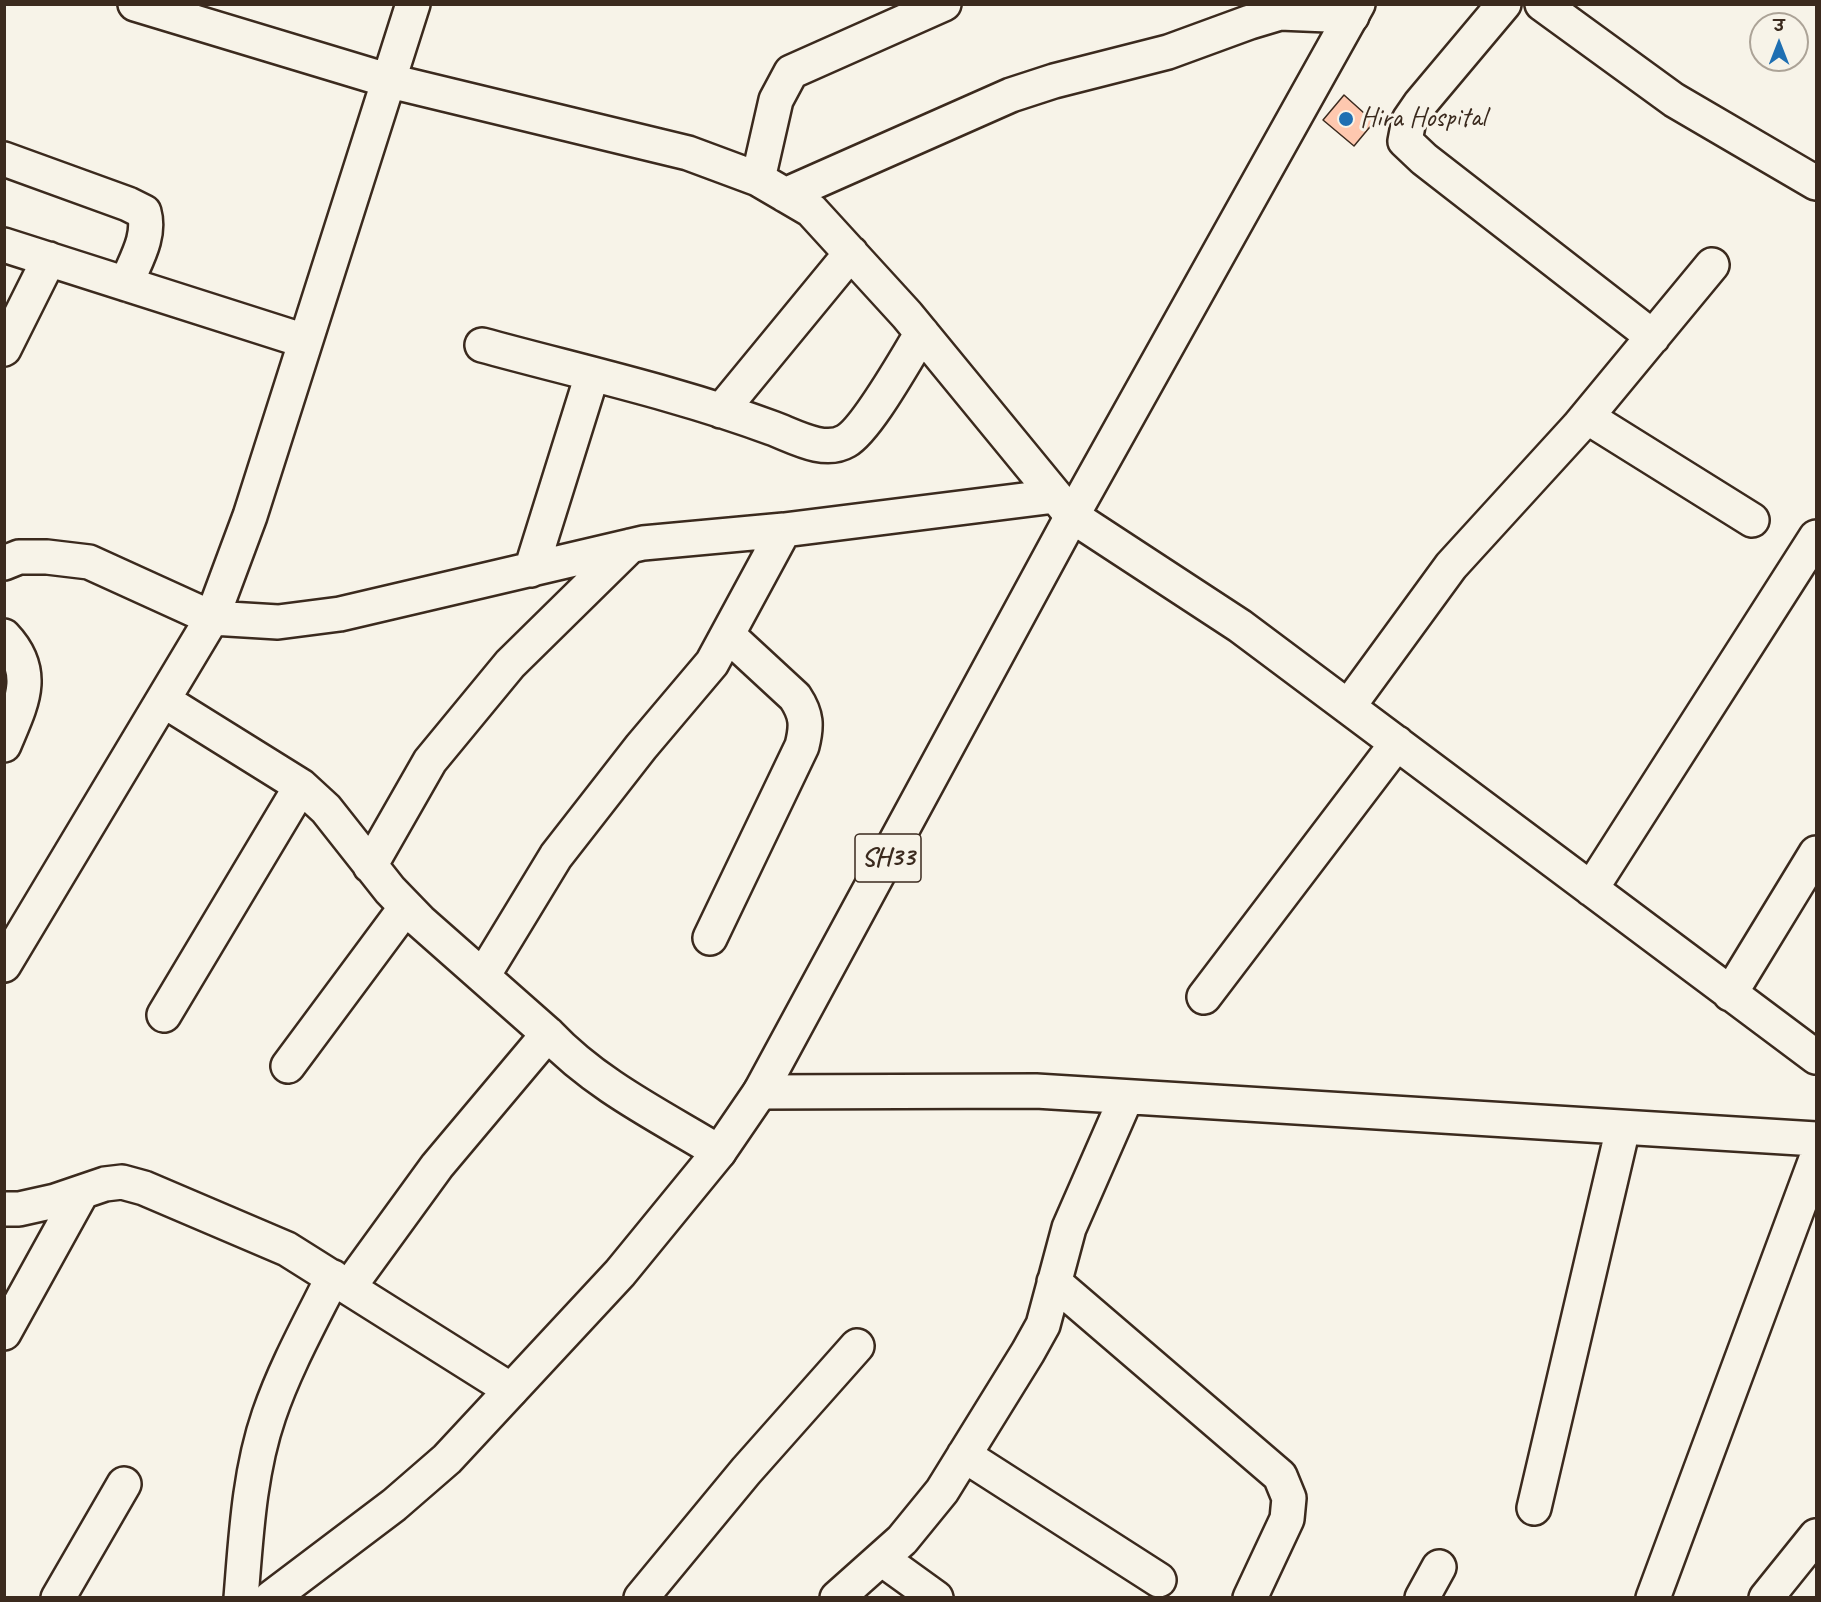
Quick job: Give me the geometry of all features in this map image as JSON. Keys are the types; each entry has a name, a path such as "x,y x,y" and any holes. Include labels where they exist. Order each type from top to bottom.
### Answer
{"street":[{"path":"135,4 390,81 688,153 771,187 810,210 922,333 1064,506 1240,627 1816,1057"},
{"path":"4,964 212,618 250,516 413,4"},
{"path":"771,187 776,100 791,72 944,4"},
{"path":"1504,4 1420,104 1409,120 1405,141 1424,159 1653,337"},
{"path":"1542,4 1674,100 1816,183"},
{"path":"771,187 1011,95 1054,81 1168,52 1250,21 1280,14 1355,10"},
{"name":"SH33","path":"271,1598 403,1497 447,1459 620,1273 719,1152 760,1092 1064,506 1355,10"},
{"path":"4,159 128,204 144,212 148,223 146,237 126,284"},
{"path":"4,244 305,341"},
{"path":"721,411 851,253"},
{"path":"4,349 49,259"},
{"path":"1348,707 1451,566 1587,417 1712,265"},
{"path":"482,345 721,411 831,447 847,441 864,422 922,333"},
{"path":"531,570 592,375"},
{"path":"1587,417 1752,520"},
{"path":"4,563 19,556 47,556 88,562 212,618 278,622 340,614 630,546 1064,506"},
{"path":"483,976 556,856 640,747 712,663 729,636 784,530"},
{"path":"1590,889 1816,537"},
{"path":"370,866 430,761 510,664 630,546"},
{"path":"4,636 22,659 26,674 26,686 4,745"},
{"path":"710,938 802,746 807,725 803,709 795,697 729,636"},
{"path":"163,700 301,786 326,809 370,866 406,907 549,1034 570,1057 596,1077 719,1152"},
{"path":"1204,997 1397,743"},
{"path":"164,1015 301,786"},
{"path":"1730,994 1816,853"},
{"path":"288,1066 406,907"},
{"path":"241,1598 247,1527 259,1450 265,1427 290,1364 341,1282 549,1034"},
{"path":"760,1092 1036,1091 1816,1139"},
{"path":"837,1598 902,1540 942,1491 1038,1334 1070,1228 1126,1098"},
{"path":"1534,1508 1623,1128"},
{"path":"1653,1598 1816,1159"},
{"path":"4,1209 19,1209 56,1201 105,1184 122,1182 144,1188 287,1249 511,1390"},
{"path":"4,1333 82,1192"},
{"path":"1054,1282 1280,1476 1289,1497 1287,1519 1250,1598"},
{"path":"641,1598 746,1471 857,1346"},
{"path":"964,1455 1159,1580"},
{"path":"58,1598 124,1484"},
{"path":"1766,1598 1816,1536"},
{"path":"882,1559 936,1598"},
{"path":"1422,1598 1439,1568"}],"building":[{"path":"1344,95 1374,122 1354,146 1323,120"}],"place":[{"name":"Hira Hospital","path":"1346,119"}]}
